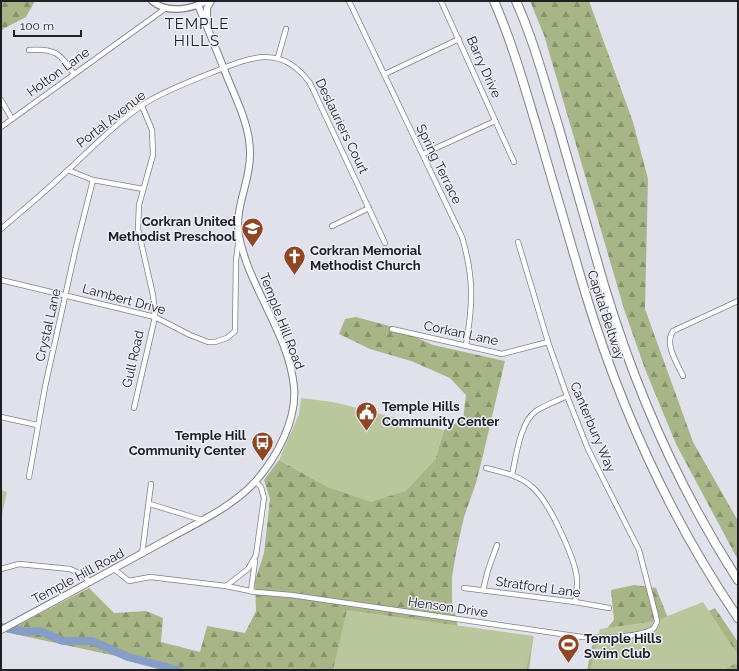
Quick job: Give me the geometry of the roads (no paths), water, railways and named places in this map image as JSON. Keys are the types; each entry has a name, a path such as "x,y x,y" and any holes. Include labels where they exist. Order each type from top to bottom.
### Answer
{"highway":[{"name":"Capital Beltway","path":"494,1 520,70 595,323 619,391 646,455 670,504 701,559 738,618"},
{"name":"Capital Beltway","path":"516,1 540,65 612,308 638,383 665,446 686,489 738,580"}],"main road":[{"path":"198,5 206,1"},
{"path":"210,32 206,11 211,1"},
{"name":"Temple Hill Road","path":"1,630 142,554 237,498 255,481 269,462 286,431 294,404 294,389 290,364 254,279 239,236 239,205 250,161 248,129 198,5"}],"street":[{"path":"152,1 166,8 183,9 198,5"},
{"name":"Spring Terrace","path":"349,1 462,237 471,275 472,293 466,346"},
{"name":"Barry Drive","path":"442,1 514,162"},
{"name":"Holton Lane","path":"1,127 166,8"},
{"path":"278,57 286,29"},
{"path":"385,74 459,40"},
{"path":"29,50 56,52 61,56 74,74"},
{"name":"Portal Avenue","path":"1,229 98,142 142,106 163,94 223,68 254,57 278,57"},
{"name":"Deslauriers Court","path":"278,57 296,67 310,82 385,243"},
{"path":"1,100 12,119"},
{"name":"Gull Road","path":"134,408 155,316 153,295 138,229 138,219 143,189 151,165 153,150 152,130 142,106"},
{"path":"423,154 495,121"},
{"path":"68,170 94,180 143,189"},
{"name":"Crystal Lane","path":"29,477 37,425 76,247 94,180"},
{"path":"332,226 369,208"},
{"name":"Lambert Drive","path":"1,280 155,316 190,335 208,342 222,340 232,335 236,322 236,260 239,236"},
{"name":"Canterbury Way","path":"518,242 548,342 567,396 588,449 639,550 656,616"},
{"path":"683,376 670,346 670,335 673,331 738,301"},
{"name":"Corkan Lane","path":"392,329 502,354 548,342"},
{"path":"512,475 523,428 530,416 541,408 567,396"},
{"path":"1,417 37,425"},
{"path":"486,468 512,475 531,486 549,508 576,571 578,584 575,602"},
{"path":"251,591 264,498 261,488 255,481"},
{"path":"142,554 150,504 151,484"},
{"path":"150,504 202,520"},
{"path":"483,590 488,570 497,546"},
{"path":"226,586 248,569 256,555"},
{"path":"1,570 18,564 70,569 83,575 90,582"},
{"name":"Henson Drive","path":"114,569 129,581 150,577 226,586 251,591 602,638 651,631 656,626 656,616"},
{"name":"Stratford Lane","path":"464,588 575,602 608,608"}],"waterway":[{"path":"1,627 26,632 40,631 63,641 92,641 128,657 178,670"}],"place":[{"name":"Corkran United Methodist Preschool","path":"252,248"},
{"name":"Corkran Memorial Methodist Church","path":"294,276"},
{"name":"Temple Hills Community Center","path":"366,432"},
{"name":"Temple Hill Community Center","path":"262,462"},
{"name":"Temple Hills Swim Club","path":"568,664"}],"district":[{"name":"TEMPLE HILLS","path":"197,32"}]}
